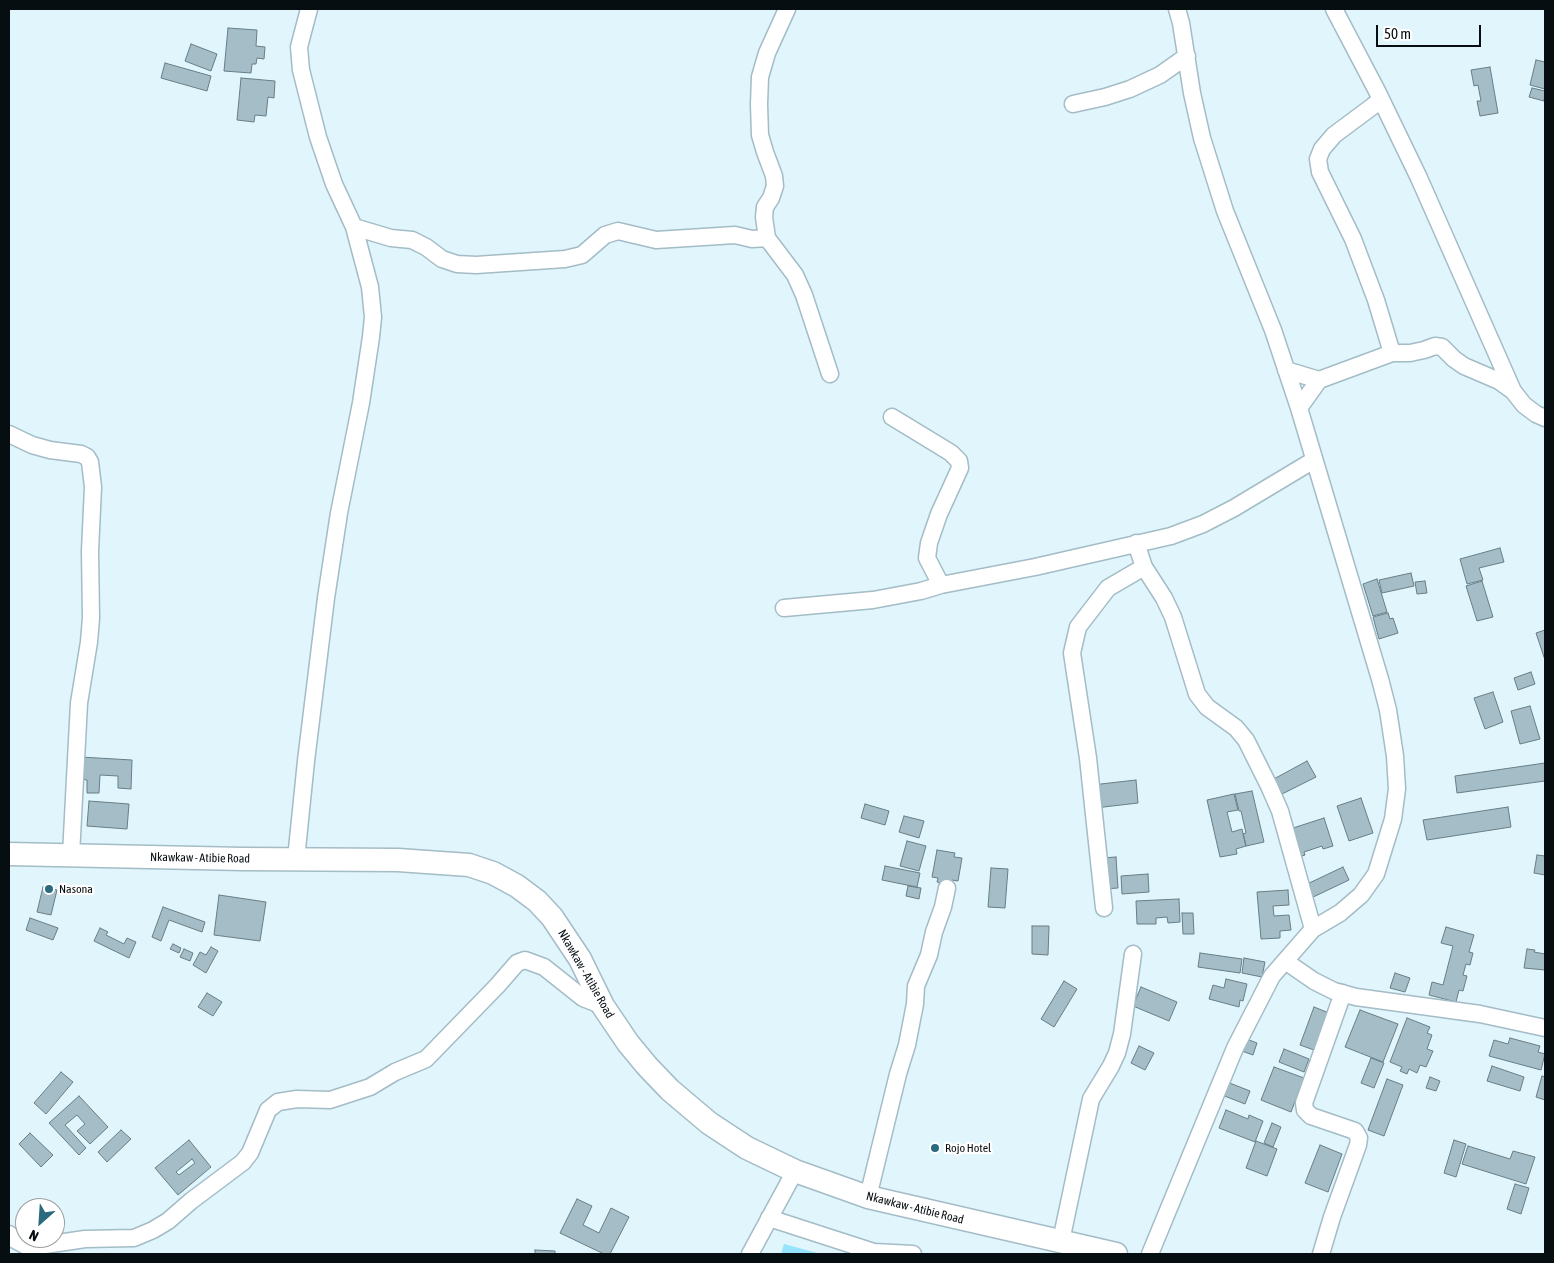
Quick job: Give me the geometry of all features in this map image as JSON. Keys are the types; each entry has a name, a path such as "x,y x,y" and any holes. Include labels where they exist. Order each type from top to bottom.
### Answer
{"main road":[{"name":"Nkawkaw - Atibie Road","path":"9,854 398,860 469,866 493,873 517,886 537,901 552,917 580,959 603,1006 628,1044 647,1066 709,1123 747,1148 795,1171 868,1197 1013,1232 1116,1254"}],"street":[{"path":"296,859 326,598 339,513 362,403 372,337 373,317 370,287 354,227 334,184 318,137 302,70 299,47 309,9"},
{"path":"787,9 767,53 760,77 760,135 774,176 774,186 771,198 765,207 764,217 767,238 795,275 804,295 830,374"},
{"path":"1150,1254 1235,1048 1272,976 1313,929 1340,913 1362,895 1376,874 1393,818 1397,788 1395,756 1388,710 1380,679 1299,408 1273,330 1225,212 1202,138 1192,93 1178,9"},
{"path":"1334,9 1419,178 1513,391 1524,405 1545,418"},
{"path":"1073,104 1130,89 1160,75 1187,56"},
{"path":"1380,99 1374,106 1334,135 1322,149 1318,159 1320,172 1353,239 1376,300 1392,353"},
{"path":"354,227 391,238 412,240 426,247 442,259 456,264 476,265 565,259 582,255 605,236 618,231 656,240 736,235 767,238"},
{"path":"1299,408 1320,380 1392,353 1410,353 1435,346 1442,346 1454,359 1464,366 1499,381 1513,391"},
{"path":"1286,370 1320,380"},
{"path":"892,417 951,453 958,461 960,468 939,514 929,543 927,558 941,586"},
{"path":"9,434 50,450 81,454 87,457 90,462 93,487 90,551 91,618 78,721 71,855"},
{"path":"784,608 872,600 921,591 1171,536 1203,524 1234,508 1314,460"},
{"path":"1136,543 1144,567 1164,598 1173,618 1197,694 1207,707 1236,728 1246,740 1269,786 1280,811 1313,929"},
{"path":"1104,908 1088,758 1072,653 1078,627 1108,588 1144,567"},
{"path":"868,1197 891,1101 907,1045 915,1004 916,986 944,907 947,888"},
{"path":"1061,1241 1091,1099 1111,1066 1122,1034 1133,954"},
{"path":"9,1234 26,1246 38,1246 85,1239 134,1238 168,1222 191,1201 243,1162 250,1153 268,1110 278,1102 297,1099 330,1100 370,1087 395,1072 426,1059 517,963 525,960 544,967 583,998 603,1006"},
{"path":"1286,960 1314,982 1334,991 1356,997 1480,1014 1545,1028"},
{"path":"1321,1254 1359,1138 1354,1132 1311,1116 1305,1110 1304,1103 1343,993"},
{"path":"750,1254 795,1171"},
{"path":"769,1218 874,1252 914,1254"}],"shaded area":[{"path":"784,1244 821,1254 781,1254"}],"building":[{"path":"228,28 257,30 256,46 265,47 264,59 257,58 256,64 252,64 251,73 224,71"},
{"path":"191,44 217,54 211,71 185,61"},
{"path":"1536,60 1545,62 1545,89 1530,85"},
{"path":"165,63 211,76 207,91 161,78"},
{"path":"1490,67 1498,113 1480,116 1477,101 1481,101 1478,85 1474,86 1471,70"},
{"path":"241,78 275,81 274,98 268,97 266,116 255,115 254,122 237,120"},
{"path":"1532,88 1545,91 1544,101 1529,97"},
{"path":"1500,548 1504,562 1479,568 1483,580 1467,584 1460,559"},
{"path":"1411,573 1414,586 1382,593 1379,580"},
{"path":"1377,579 1387,612 1373,616 1363,584"},
{"path":"1425,581 1427,593 1417,594 1415,582"},
{"path":"1482,581 1493,617 1477,621 1466,586"},
{"path":"1388,613 1390,619 1393,618 1398,633 1379,639 1373,617"},
{"path":"1545,630 1545,660 1536,633"},
{"path":"1531,672 1535,684 1518,690 1514,678"},
{"path":"1493,692 1503,722 1485,729 1474,698"},
{"path":"1530,706 1540,739 1520,744 1511,711"},
{"path":"80,757 132,760 131,789 118,788 118,776 100,775 99,793 87,793 87,780 79,779"},
{"path":"1307,761 1316,777 1280,795 1272,780"},
{"path":"1545,763 1545,781 1457,793 1455,776"},
{"path":"1136,780 1138,803 1095,808 1092,785"},
{"path":"1252,791 1264,842 1246,846 1243,834 1246,833 1235,794"},
{"path":"1234,794 1238,810 1227,812 1232,832 1242,829 1246,846 1236,849 1237,854 1220,857 1207,800"},
{"path":"1361,798 1373,833 1349,841 1337,806"},
{"path":"89,801 129,804 127,829 87,826"},
{"path":"865,804 889,811 885,825 861,818"},
{"path":"1508,807 1511,827 1427,840 1423,820"},
{"path":"904,816 924,821 919,838 899,832"},
{"path":"1324,818 1333,846 1323,849 1322,846 1304,852 1305,855 1296,858 1287,830"},
{"path":"907,841 926,846 919,871 900,866"},
{"path":"937,850 955,853 954,857 962,858 958,881 952,880 951,885 937,882 938,878 932,877"},
{"path":"1537,855 1545,856 1545,875 1534,873"},
{"path":"1116,857 1118,888 1104,889 1102,858"},
{"path":"885,866 920,873 917,887 882,880"},
{"path":"1343,867 1349,880 1309,899 1303,886"},
{"path":"991,868 1008,869 1005,908 988,907"},
{"path":"1148,874 1149,892 1122,894 1121,876"},
{"path":"908,886 921,888 919,899 906,896"},
{"path":"43,887 57,890 51,915 37,912"},
{"path":"1288,890 1289,905 1273,906 1274,916 1289,915 1291,930 1280,931 1280,938 1261,939 1257,892"},
{"path":"219,895 266,902 260,941 214,935"},
{"path":"1179,899 1180,922 1168,923 1167,917 1156,918 1156,924 1137,924 1136,901"},
{"path":"163,907 205,922 202,932 169,920 161,941 152,937"},
{"path":"1182,913 1193,913 1194,934 1183,934"},
{"path":"30,918 58,928 53,940 26,930"},
{"path":"1032,926 1049,926 1048,955 1032,954"},
{"path":"1446,927 1474,935 1469,952 1473,953 1470,965 1466,964 1463,975 1467,976 1463,991 1459,990 1456,1002 1429,995 1432,982 1443,985 1453,946 1441,943"},
{"path":"100,928 108,932 106,935 124,944 127,938 136,942 129,958 94,941"},
{"path":"173,944 181,948 179,953 170,949"},
{"path":"211,947 218,951 206,973 193,965 200,952 206,955"},
{"path":"184,949 193,953 190,961 180,957"},
{"path":"1527,949 1545,954 1545,970 1524,968"},
{"path":"1200,953 1242,959 1240,973 1198,967"},
{"path":"1244,958 1265,962 1262,977 1242,973"},
{"path":"1395,973 1410,978 1405,992 1390,988"},
{"path":"1226,979 1247,984 1243,1001 1240,1000 1239,1007 1209,999 1213,985 1224,988"},
{"path":"1064,981 1077,989 1054,1027 1041,1019"},
{"path":"1141,987 1177,1002 1169,1021 1133,1006"},
{"path":"207,993 222,1002 213,1016 198,1007"},
{"path":"1314,1007 1329,1013 1314,1050 1300,1045"},
{"path":"1360,1010 1398,1024 1383,1062 1345,1047"},
{"path":"1407,1018 1430,1027 1427,1033 1432,1035 1427,1049 1433,1051 1426,1067 1420,1065 1417,1073 1409,1069 1407,1074 1400,1071 1402,1067 1390,1062"},
{"path":"1244,1038 1257,1043 1253,1055 1239,1050"},
{"path":"1510,1038 1540,1046 1538,1052 1545,1054 1541,1070 1489,1056 1494,1040 1508,1044"},
{"path":"1139,1046 1154,1053 1145,1070 1131,1063"},
{"path":"1284,1049 1309,1059 1304,1072 1279,1062"},
{"path":"1371,1058 1384,1063 1374,1088 1361,1083"},
{"path":"1492,1066 1524,1077 1520,1091 1487,1081"},
{"path":"1274,1067 1304,1078 1291,1112 1261,1100"},
{"path":"61,1072 73,1082 46,1114 34,1103"},
{"path":"1542,1076 1545,1077 1545,1100 1536,1097"},
{"path":"1430,1077 1440,1081 1436,1091 1426,1088"},
{"path":"1387,1079 1403,1085 1384,1136 1368,1130"},
{"path":"1227,1082 1250,1091 1245,1104 1222,1095"},
{"path":"79,1096 108,1127 90,1144 77,1131 85,1124 77,1115 65,1125 86,1148 79,1155 49,1123"},
{"path":"1226,1110 1248,1119 1249,1115 1263,1121 1255,1142 1219,1128"},
{"path":"1272,1123 1281,1127 1273,1147 1264,1143"},
{"path":"121,1130 131,1139 107,1162 98,1152"},
{"path":"30,1133 53,1155 41,1167 19,1144"},
{"path":"189,1140 211,1167 178,1195 155,1168","holes":["192,1159 195,1163 179,1175 176,1172"]},
{"path":"1454,1140 1466,1144 1456,1177 1444,1173"},
{"path":"1256,1141 1277,1149 1267,1176 1246,1168"},
{"path":"1320,1145 1342,1154 1328,1192 1305,1183"},
{"path":"1468,1146 1510,1159 1513,1151 1535,1157 1526,1184 1462,1164"},
{"path":"1515,1184 1529,1188 1521,1214 1507,1209"},
{"path":"577,1199 592,1206 583,1225 599,1233 611,1208 629,1217 610,1254 604,1254 560,1233"},
{"path":"535,1250 555,1251 555,1254 535,1254"}],"place":[{"name":"Nasona","path":"49,889"},
{"name":"Rojo Hotel","path":"935,1148"}]}
